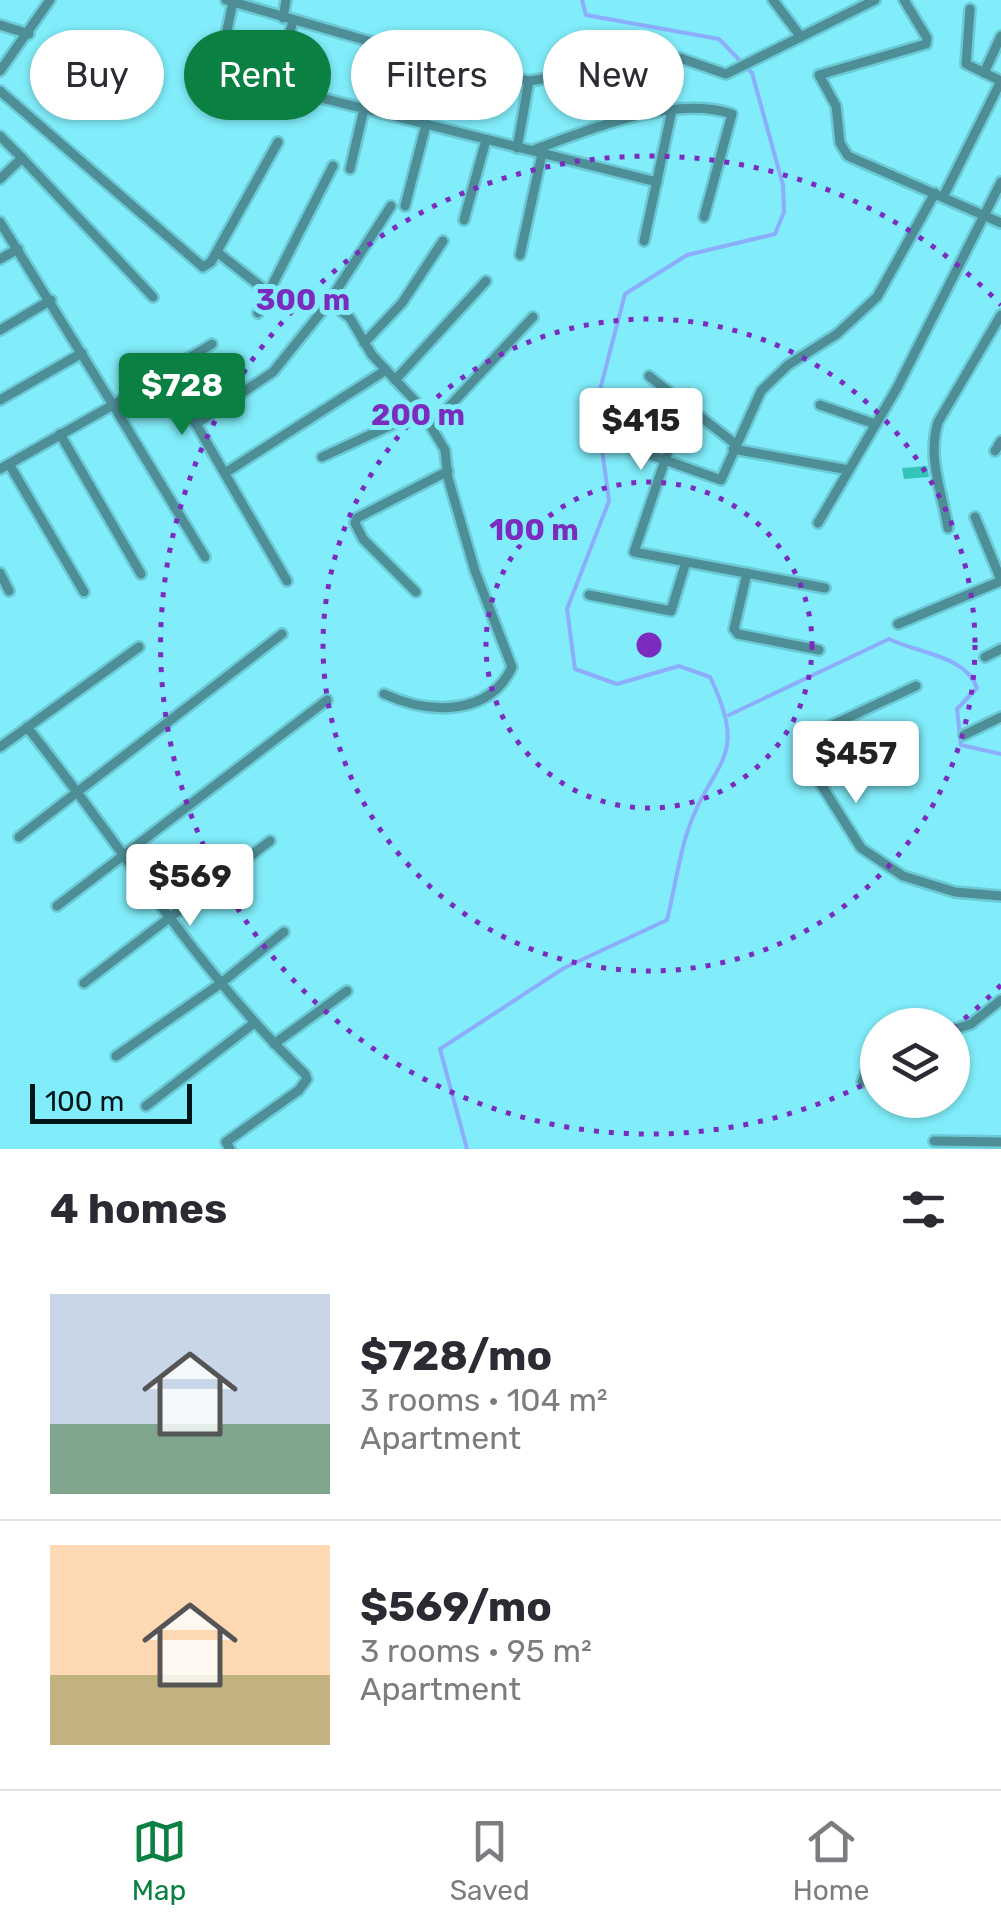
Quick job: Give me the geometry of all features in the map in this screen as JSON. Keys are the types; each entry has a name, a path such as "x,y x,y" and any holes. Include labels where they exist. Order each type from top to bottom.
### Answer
{"street":[{"path":"0,70 50,0"},
{"path":"286,0 286,30"},
{"path":"772,0 801,37"},
{"path":"841,0 850,13"},
{"path":"226,30 230,1 462,68 528,81 680,58 726,74 875,0"},
{"path":"904,0 928,38 926,44 819,75 836,106 840,144 848,156 1001,223"},
{"path":"614,442 720,480 755,399 770,380 837,334 877,296 939,195 1001,81 966,64 970,9"},
{"path":"0,25 29,34"},
{"path":"984,73 1001,36"},
{"path":"517,148 528,81"},
{"path":"0,90 203,268 217,252 278,142"},
{"path":"684,111 732,114 704,217"},
{"path":"350,170 362,120"},
{"path":"405,120 656,182"},
{"path":"536,152 628,120"},
{"path":"644,240 670,120"},
{"path":"405,206 426,125"},
{"path":"0,136 153,297"},
{"path":"464,220 486,140"},
{"path":"520,255 536,152"},
{"path":"0,179 22,158"},
{"path":"258,313 333,166"},
{"path":"818,523 875,424 1001,182"},
{"path":"196,424 274,372 329,302 391,206"},
{"path":"0,222 205,557"},
{"path":"364,342 402,303 443,240"},
{"path":"0,259 18,249"},
{"path":"217,252 269,293"},
{"path":"395,380 486,281"},
{"path":"0,330 51,300"},
{"path":"329,302 350,318 364,342 422,410 445,450 475,572 512,667 491,698 464,706 411,707 384,694"},
{"path":"948,528 932,458 934,438 938,422 1001,315"},
{"path":"431,426 533,317"},
{"path":"84,592 4,467 212,344"},
{"path":"0,400 82,353"},
{"path":"225,473 386,370"},
{"path":"165,372 287,580"},
{"path":"649,376 734,446 849,470"},
{"path":"684,404 634,552 825,588"},
{"path":"820,405 875,424"},
{"path":"322,456 422,410"},
{"path":"60,434 141,574"},
{"path":"995,451 1001,441"},
{"path":"416,592 363,539 355,524 358,518 448,471"},
{"path":"898,624 1001,581 975,517"},
{"path":"589,595 671,611 686,562"},
{"path":"0,574 9,591"},
{"path":"747,574 734,629 738,634 820,650"},
{"path":"19,838 282,634"},
{"path":"0,747 139,647"},
{"path":"985,658 1001,650"},
{"path":"916,686 817,732 809,739 810,766 861,848 903,876 955,892 1001,896"},
{"path":"57,906 328,700"},
{"path":"964,734 1001,717"},
{"path":"27,728 220,984 307,1079 300,1090 226,1142 230,1149"},
{"path":"84,983 270,841"},
{"path":"116,1056 220,984 284,932"},
{"path":"274,1044 347,991"},
{"path":"970,1024 1001,1000"},
{"path":"146,1106 253,1024"},
{"path":"934,1141 1001,1142"}],"building":[{"path":"927,466 929,477 904,479 902,468"}],"waterway":[{"path":"467,1149 440,1049 564,968 667,920 686,836 727,746 722,706 710,677 679,666 617,684 575,669 567,609 609,501 596,405 625,294 687,255 775,234 784,212 783,185 752,73 719,39 586,15 582,0"},
{"path":"729,715 889,639 953,662 971,677 977,688 957,709 961,745 1001,754"}]}
